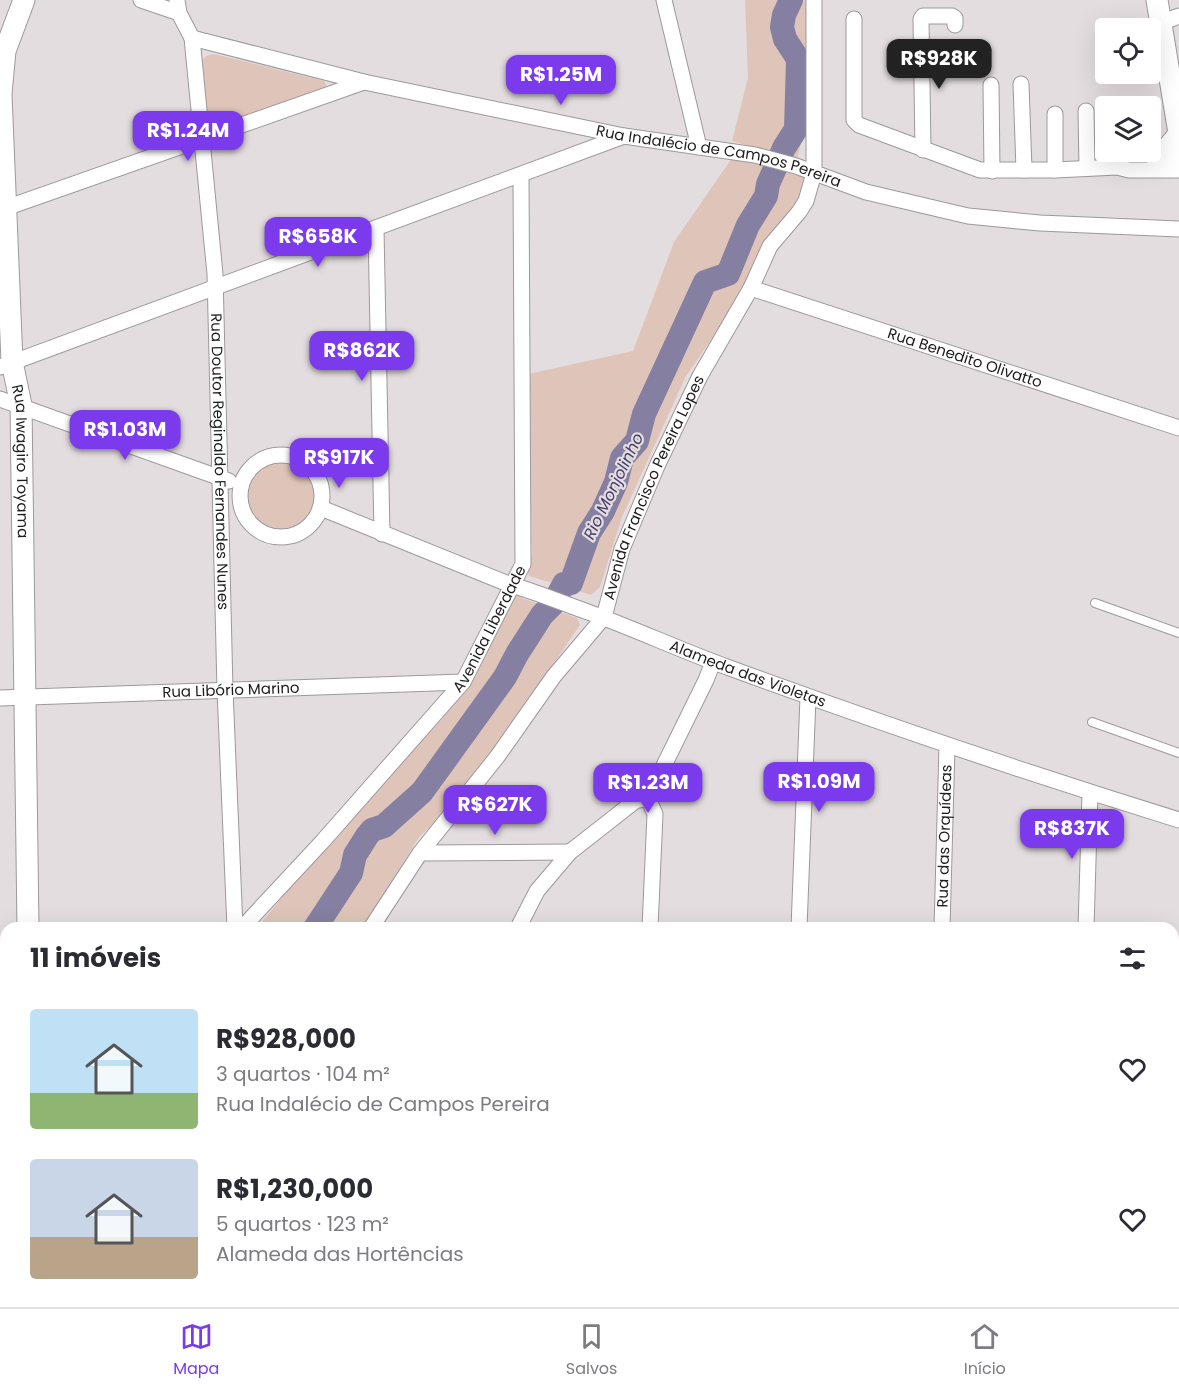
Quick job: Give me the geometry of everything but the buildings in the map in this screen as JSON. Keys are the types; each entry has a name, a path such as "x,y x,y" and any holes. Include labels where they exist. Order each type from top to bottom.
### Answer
{"street":[{"name":"Rua Iwagiro Toyama","path":"24,0 2,52 1,94 6,364 21,405 28,922"},
{"path":"141,0 178,6"},
{"path":"664,0 699,147"},
{"name":"Avenida Francisco Pereira Lopes","path":"375,922 420,853 497,757 596,615 657,466 700,376 751,288 770,246 806,201 814,173 814,0"},
{"path":"1117,166 1128,160 1169,157 1179,133 1170,19 1157,0"},
{"name":"Rua Doutor Reginaldo Fernandes Nunes","path":"178,6 192,38 215,288 225,690 234,922"},
{"path":"923,150 921,19 923,16 952,16 955,18 955,25"},
{"path":"855,19 855,123 980,170 1055,170 1117,166 1129,170 1179,170"},
{"name":"Rua Indalécio de Campos Pereira","path":"192,38 364,82 624,136 755,155 796,166 867,192 968,216 1040,223 1179,229"},
{"path":"3,210 364,82"},
{"path":"1021,84 1024,170"},
{"path":"991,85 992,171"},
{"path":"1086,111 1087,168"},
{"path":"1055,114 1055,170"},
{"path":"6,364 624,136"},
{"name":"Avenida Liberdade","path":"248,922 322,843 463,682 523,564 521,175"},
{"path":"376,229 382,534"},
{"name":"Rua Benedito Olivatto","path":"751,288 1179,428"},
{"path":"0,399 241,485"},
{"path":"277,455 293,456 307,464 318,476 323,492 321,508 314,522 301,532 286,537 270,536 255,528 245,516 240,501 241,485 249,470 261,460 277,455"},
{"name":"Alameda das Violetas","path":"321,508 511,585 530,590 808,697 947,746 1179,820"},
{"path":"650,922 655,814 648,798 713,662"},
{"name":"Rua Libório Marino","path":"0,698 463,682"},
{"path":"799,922 808,697"},
{"name":"Rua das Orquídeas","path":"942,922 947,746"},
{"path":"1086,922 1090,793"},
{"path":"521,922 537,891 570,852 635,801 648,798"},
{"path":"420,853 570,852"}],"lane":[{"path":"1095,603 1179,633"},
{"path":"1092,722 1179,753"}],"shaded area":[{"path":"745,0 809,0 805,125 797,160 732,141 748,78"},
{"path":"214,54 324,81 328,89 215,127 208,121 201,62 206,56"},
{"path":"732,158 805,177 806,186 792,212 762,245 742,295 686,376 622,517 600,587 591,595 529,576 527,569 532,554 528,374 633,351 674,242"},
{"path":"281,461 300,467 310,477 316,496 310,515 300,525 281,531 262,525 252,515 246,496 252,477 262,467"},
{"path":"515,593 522,598 577,618 580,625 514,722 455,803 419,837 369,922 262,922 442,719 467,685"}],"waterway":[{"name":"Rio Monjolinho","path":"787,0 790,4"},
{"name":"Rio Monjolinho","path":"319,922 351,873 355,855 367,836 372,830 384,826 422,792 505,677 517,654 542,615 553,604 564,584 571,583 589,533 603,511 616,482 622,458 637,441 644,414 705,282 728,274 748,225 766,196 768,184 784,148 796,129 798,59 785,39 782,27 784,15 791,0"}]}
